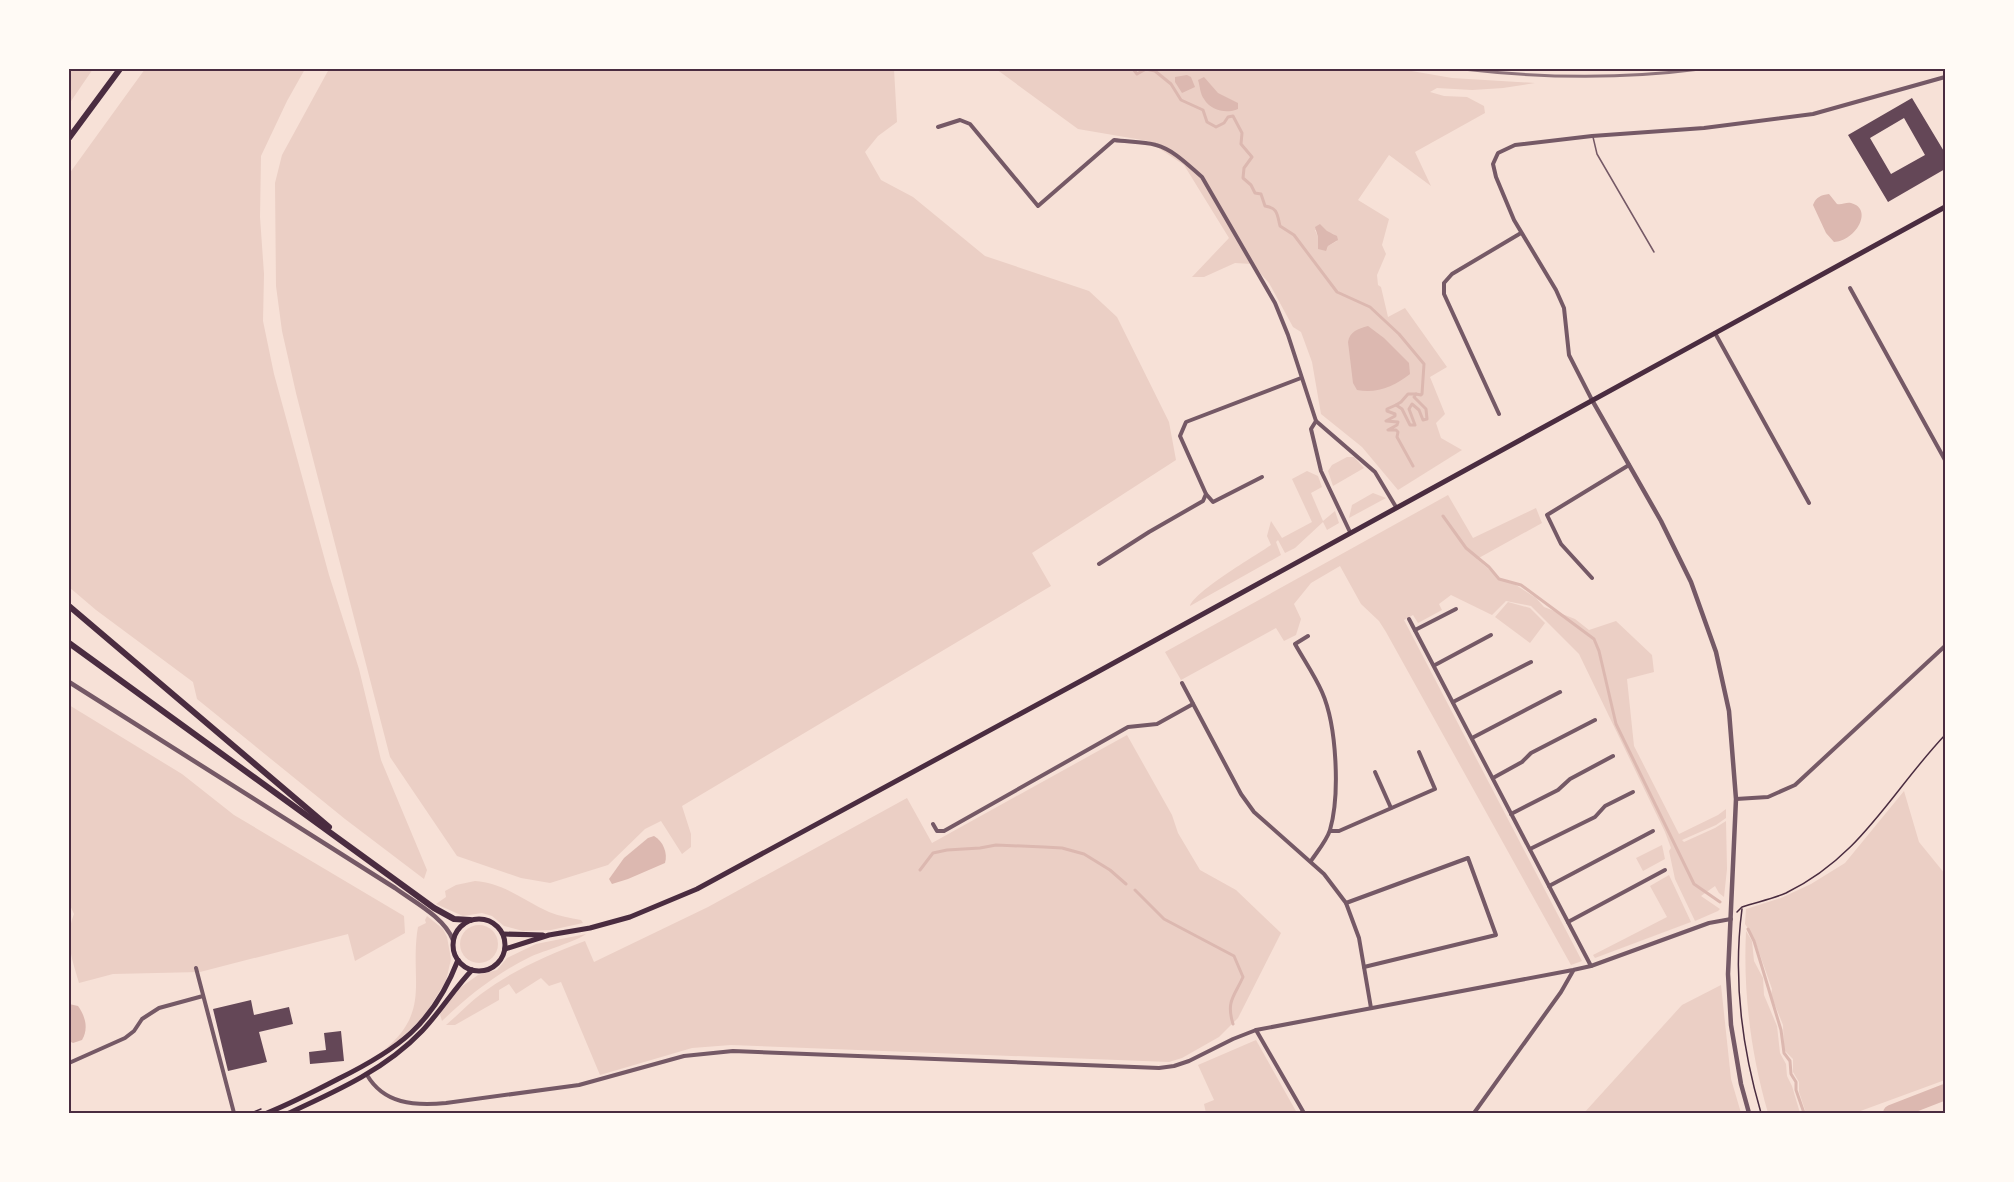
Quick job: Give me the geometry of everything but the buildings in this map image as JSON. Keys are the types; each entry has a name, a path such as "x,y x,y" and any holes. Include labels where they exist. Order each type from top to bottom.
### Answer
{"highway":[{"path":"69,138 120,69"},
{"path":"69,606 364,857"},
{"path":"69,643 448,916 459,920 470,920"}],"main road":[{"path":"505,950 549,935 590,928 630,917 697,889 1945,207"},
{"path":"480,918 489,920 503,933 505,950 503,956 493,967 486,970 472,970 458,960 454,951 453,940 459,928 470,920 480,918"},
{"path":"503,933 549,935"},
{"path":"267,1113 362,1068 398,1046 428,1015 442,994 458,960"},
{"path":"290,1113 367,1075 404,1049 423,1030 472,970"},
{"path":"362,1068 367,1075"}],"street":[{"path":"1749,1113 1741,1084 1731,1025 1728,974 1736,799 1729,711 1710,635 1677,551 1569,356 1564,308 1556,290 1514,220 1493,171 1493,164 1498,153 1515,145 1592,136 1704,128 1813,114 1945,77"},
{"path":"938,128 960,120 970,124 1038,206 1114,140 1156,145 1172,152 1202,177 1267,288 1288,335 1316,420 1375,472 1396,507"},
{"path":"1499,414 1443,288 1447,278 1452,274 1521,233"},
{"path":"1850,288 1945,460"},
{"path":"1715,333 1809,503"},
{"path":"1262,477 1213,502 1206,494 1180,436 1186,422 1301,378"},
{"path":"1316,420 1311,429 1321,471 1350,532"},
{"path":"1592,578 1561,544 1547,515 1629,465"},
{"path":"1099,564 1203,501 1206,494"},
{"path":"1415,630 1456,609"},
{"path":"1409,619 1591,966"},
{"path":"1435,665 1491,635"},
{"path":"1308,636 1295,644 1323,693 1332,724 1335,757 1335,795 1330,831 1311,861"},
{"path":"1736,799 1768,797 1795,785 1945,646"},
{"path":"1453,702 1531,662"},
{"path":"69,682 377,876 437,920 449,931 453,940"},
{"path":"1182,683 1241,794 1254,812 1311,861 1336,887 1346,903 1359,939 1371,1008"},
{"path":"1472,738 1560,692"},
{"path":"933,824 937,831 944,831 1128,727 1157,724 1193,704"},
{"path":"1493,778 1522,762 1531,753 1595,720"},
{"path":"1330,831 1339,831 1435,789 1419,752"},
{"path":"1511,814 1558,790 1570,778 1613,756"},
{"path":"1375,772 1391,808"},
{"path":"1530,849 1594,817 1605,806 1634,792"},
{"path":"1549,886 1653,831"},
{"path":"1346,903 1468,858 1496,935 1364,967"},
{"path":"1568,921 1665,870"},
{"path":"367,1075 373,1085 387,1096 407,1103 428,1104 579,1085 684,1056 715,1052 1159,1068 1189,1061 1256,1030 1591,966 1702,925 1731,919"},
{"path":"196,968 234,1113"},
{"path":"1474,1113 1561,992 1573,970"},
{"path":"69,1063 125,1038 134,1031 142,1019 159,1008 203,996"},
{"path":"1256,1030 1304,1113"}],"lane":[{"path":"1592,136 1597,154 1654,252"}],"path":[{"path":"1731,919 1742,907 1784,894 1800,886 1849,850 1945,735"},
{"path":"1742,907 1739,934 1739,980 1743,1026 1761,1113"}],"shaded area":[{"path":"69,69 93,69 69,104"},
{"path":"145,69 305,69 261,156 263,321 274,374 329,575 359,669 381,760 427,870 424,879 345,819 197,699 193,682 96,610 69,587 69,174"},
{"path":"329,69 894,69 897,122 878,136 865,152 881,180 913,197 985,256 1089,291 1117,317 1169,422 1176,460 1032,553 1051,586 682,806 691,834 691,847 682,854 661,821 645,829 608,865 550,883 521,878 457,856 390,757 282,331 276,286 275,183 282,155"},
{"path":"996,69 1400,69 1452,78 1535,83 1472,90 1437,88 1430,92 1444,96 1467,97 1484,106 1485,113 1415,152 1431,186 1389,155 1358,200 1389,219 1382,245 1386,254 1377,275 1388,317 1405,308 1447,367 1430,377 1445,414 1436,423 1441,438 1462,450 1398,490 1362,447 1321,414 1312,362 1301,332 1293,327 1269,283 1252,264 1235,263 1204,277 1192,277 1229,238 1184,165 1148,141 1078,129","holes":["1315,230 1334,234 1337,241 1327,249 1319,247"]},
{"path":"1187,75 1191,77 1195,87 1182,93 1175,82 1175,77"},
{"path":"1204,77 1218,93 1238,103 1238,109 1220,110 1207,103 1198,80"},
{"path":"1829,194 1837,204 1851,203 1858,206 1862,218 1855,231 1842,240 1834,242 1826,233 1813,205 1819,197"},
{"path":"1320,224 1337,236 1338,240 1328,246 1326,251 1318,249 1315,227"},
{"path":"1368,326 1384,338 1409,363 1410,374 1385,388 1364,391 1357,390 1353,383 1348,342 1358,329"},
{"path":"1347,457 1354,457 1364,468 1333,486 1328,471 1332,465"},
{"path":"1307,471 1318,476 1322,487 1311,493 1323,521 1335,511 1339,523 1327,530 1323,522 1295,548 1285,553 1278,540 1276,542 1281,555 1190,606 1214,583 1271,545 1267,536 1271,521 1282,538 1312,522 1292,479"},
{"path":"1373,493 1386,498 1349,518 1352,505"},
{"path":"1448,495 1473,538 1536,508 1542,523 1477,559 1499,578 1516,585 1536,598 1544,607 1575,619 1589,630 1616,621 1652,655 1654,672 1627,679 1634,746 1679,834 1726,809 1726,818 1682,840 1684,842 1726,821 1727,869 1724,897 1715,886 1701,896 1720,909 1718,911 1695,921 1675,879 1669,851 1671,848 1665,832 1579,654 1531,606 1506,601 1492,615 1451,595 1439,604 1442,610 1418,623 1413,615 1404,620 1582,961 1571,965 1386,632 1379,621 1361,604 1340,566 1311,583 1294,604 1301,619 1296,635 1284,641 1276,628 1181,680 1165,652"},
{"path":"1508,602 1530,608 1545,623 1530,643 1495,617"},
{"path":"69,705 182,774 234,815 404,916 405,933 355,961 348,934 200,972 113,974 79,983 69,940 74,914 69,903"},
{"path":"1127,735 1200,870 1236,890 1281,933 1238,1018 1219,1037 1182,1058 1169,1062 731,1045 692,1048 600,1075 561,982 549,986 541,978 516,994 509,984 499,990 499,1000 455,1025 446,1025 481,994 531,964 585,941 594,962 708,907 907,798 932,843"},
{"path":"1904,791 1919,842 1945,874 1945,1080 1855,1113 1806,1113 1799,1092 1799,1082 1793,1072 1793,1059 1784,1050 1783,1025 1771,995 1772,989 1754,938 1745,924 1746,909 1781,898 1811,884 1845,863"},
{"path":"654,836 664,848 665,863 612,884 609,879 624,858 648,838"},
{"path":"1662,845 1665,859 1643,871 1636,858"},
{"path":"1669,875 1691,922 1595,958 1593,955 1667,917 1650,886"},
{"path":"475,881 495,885 549,912 581,920 583,923 551,930 523,931 504,926 492,916 482,913 463,916 436,904 446,897 445,891 456,885"},
{"path":"427,916 443,929 447,937 451,959 446,981 425,1015 398,1041 384,1050 408,1023 413,1009 416,996 417,933 418,927 426,923"},
{"path":"479,925 492,931 498,944 492,957 479,963 466,957 460,944 466,931"},
{"path":"1746,931 1752,941 1754,961 1763,978 1764,995 1777,1026 1780,1053 1786,1064 1787,1076 1800,1113 1768,1113 1757,1068 1747,1000"},
{"path":"586,934 530,957 506,970 442,1021 440,1014 457,990 478,975 497,970 507,958 536,944"},
{"path":"1721,985 1731,1079 1741,1113 1584,1113 1682,1005"},
{"path":"69,1004 78,1006 85,1022 82,1040 73,1043 69,1041"},
{"path":"1256,1040 1297,1113 1206,1113 1204,1104 1214,1100 1198,1065"}],"waterway":[{"path":"1133,69 1137,74 1146,69 1155,71 1171,84 1181,100 1203,110 1207,122 1216,127 1224,123 1228,117 1233,116 1242,133 1241,144 1252,157 1244,168 1243,178 1251,185 1255,193 1261,194 1265,206 1275,210 1280,226 1294,235 1337,292 1370,307 1399,334 1424,364 1422,394 1416,394 1414,397 1426,409 1427,419 1423,420 1419,410 1412,404 1409,409 1415,425 1410,425 1402,409 1396,405 1387,409 1395,416 1386,421 1398,422 1388,430 1398,432 1397,437 1413,466"},
{"path":"1396,405 1408,394 1416,394"},
{"path":"1443,516 1466,548 1489,567 1499,579 1521,585 1594,639 1599,651 1616,724 1694,884 1720,902"},
{"path":"920,870 933,853 947,850 996,845 1062,848 1084,854 1110,870 1126,884"},
{"path":"1135,890 1164,919 1234,956 1243,977 1231,1004 1233,1024"},
{"path":"1748,929 1762,967 1781,1030 1784,1053 1790,1061 1791,1074 1796,1082 1796,1090 1804,1113"},
{"path":"1891,1113 1945,1092"}],"railway":[{"path":"1463,69 1582,76 1700,69"}]}
